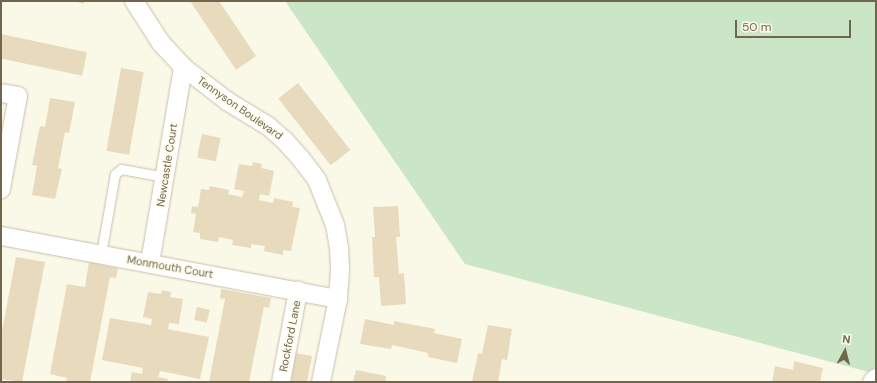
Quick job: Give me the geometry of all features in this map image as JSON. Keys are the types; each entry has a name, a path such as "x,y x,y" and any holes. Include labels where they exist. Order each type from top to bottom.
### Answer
{"street":[{"name":"Tennyson Boulevard","path":"139,3 161,43 183,67 227,101 268,126 285,141 317,180 335,225 339,248 338,299 321,382"},
{"name":"Newcastle Court","path":"150,263 183,67"},
{"path":"1,93 18,96 5,141 1,189"},
{"name":"Monmouth Court","path":"1,236 338,299"},
{"name":"Rockford Lane","path":"281,382 298,291"},
{"path":"872,382 876,378"}],"lane":[{"path":"101,254 116,174 121,169 165,177"}],"green space":[{"path":"285,1 876,1 876,374 465,264"}],"building":[{"path":"73,1 84,1 84,4"},
{"path":"190,1 219,1 256,56 236,70"},
{"path":"1,34 87,52 82,76 1,59"},
{"path":"121,68 144,72 129,155 106,151"},
{"path":"298,83 350,150 331,165 278,98"},
{"path":"50,98 75,102 69,133 65,132 58,168 62,169 55,199 32,195 37,166 32,165 40,126 45,127"},
{"path":"202,134 221,138 216,161 197,157"},
{"path":"253,162 262,164 261,168 274,171 269,196 260,194 259,200 273,203 274,198 293,202 292,207 300,208 291,251 283,250 283,255 264,251 265,246 251,244 251,248 232,245 233,240 219,237 218,242 200,239 200,233 193,232 196,214 191,213 192,206 198,207 201,189 209,190 210,186 229,190 228,194 242,197 244,191 234,189 239,164 252,166"},
{"path":"398,206 400,237 396,237 399,274 404,273 406,304 381,306 379,277 374,277 372,237 375,237 373,207"},
{"path":"16,257 45,262 22,382 1,379 1,336"},
{"path":"89,262 118,268 116,278 110,277 90,382 66,382 67,378 50,374 67,284 85,287"},
{"path":"221,289 271,298 269,308 264,307 249,382 209,382 225,299 220,298"},
{"path":"162,290 171,292 170,297 183,299 179,324 169,323 168,329 209,337 200,379 160,371 158,377 168,379 167,382 130,382 132,372 142,374 143,368 102,360 110,318 151,325 152,319 143,317 148,292 161,294"},
{"path":"197,307 210,310 207,323 194,320"},
{"path":"365,319 394,325 394,321 435,329 434,333 462,339 457,363 428,357 428,353 392,345 391,349 360,344"},
{"path":"488,325 512,329 507,360 502,359 498,382 472,382 478,353 482,354"},
{"path":"294,353 312,356 307,382 288,382"},
{"path":"794,361 823,368 820,382 772,382 775,366 793,370"},
{"path":"356,370 386,376 385,380 389,382 353,382"}]}
